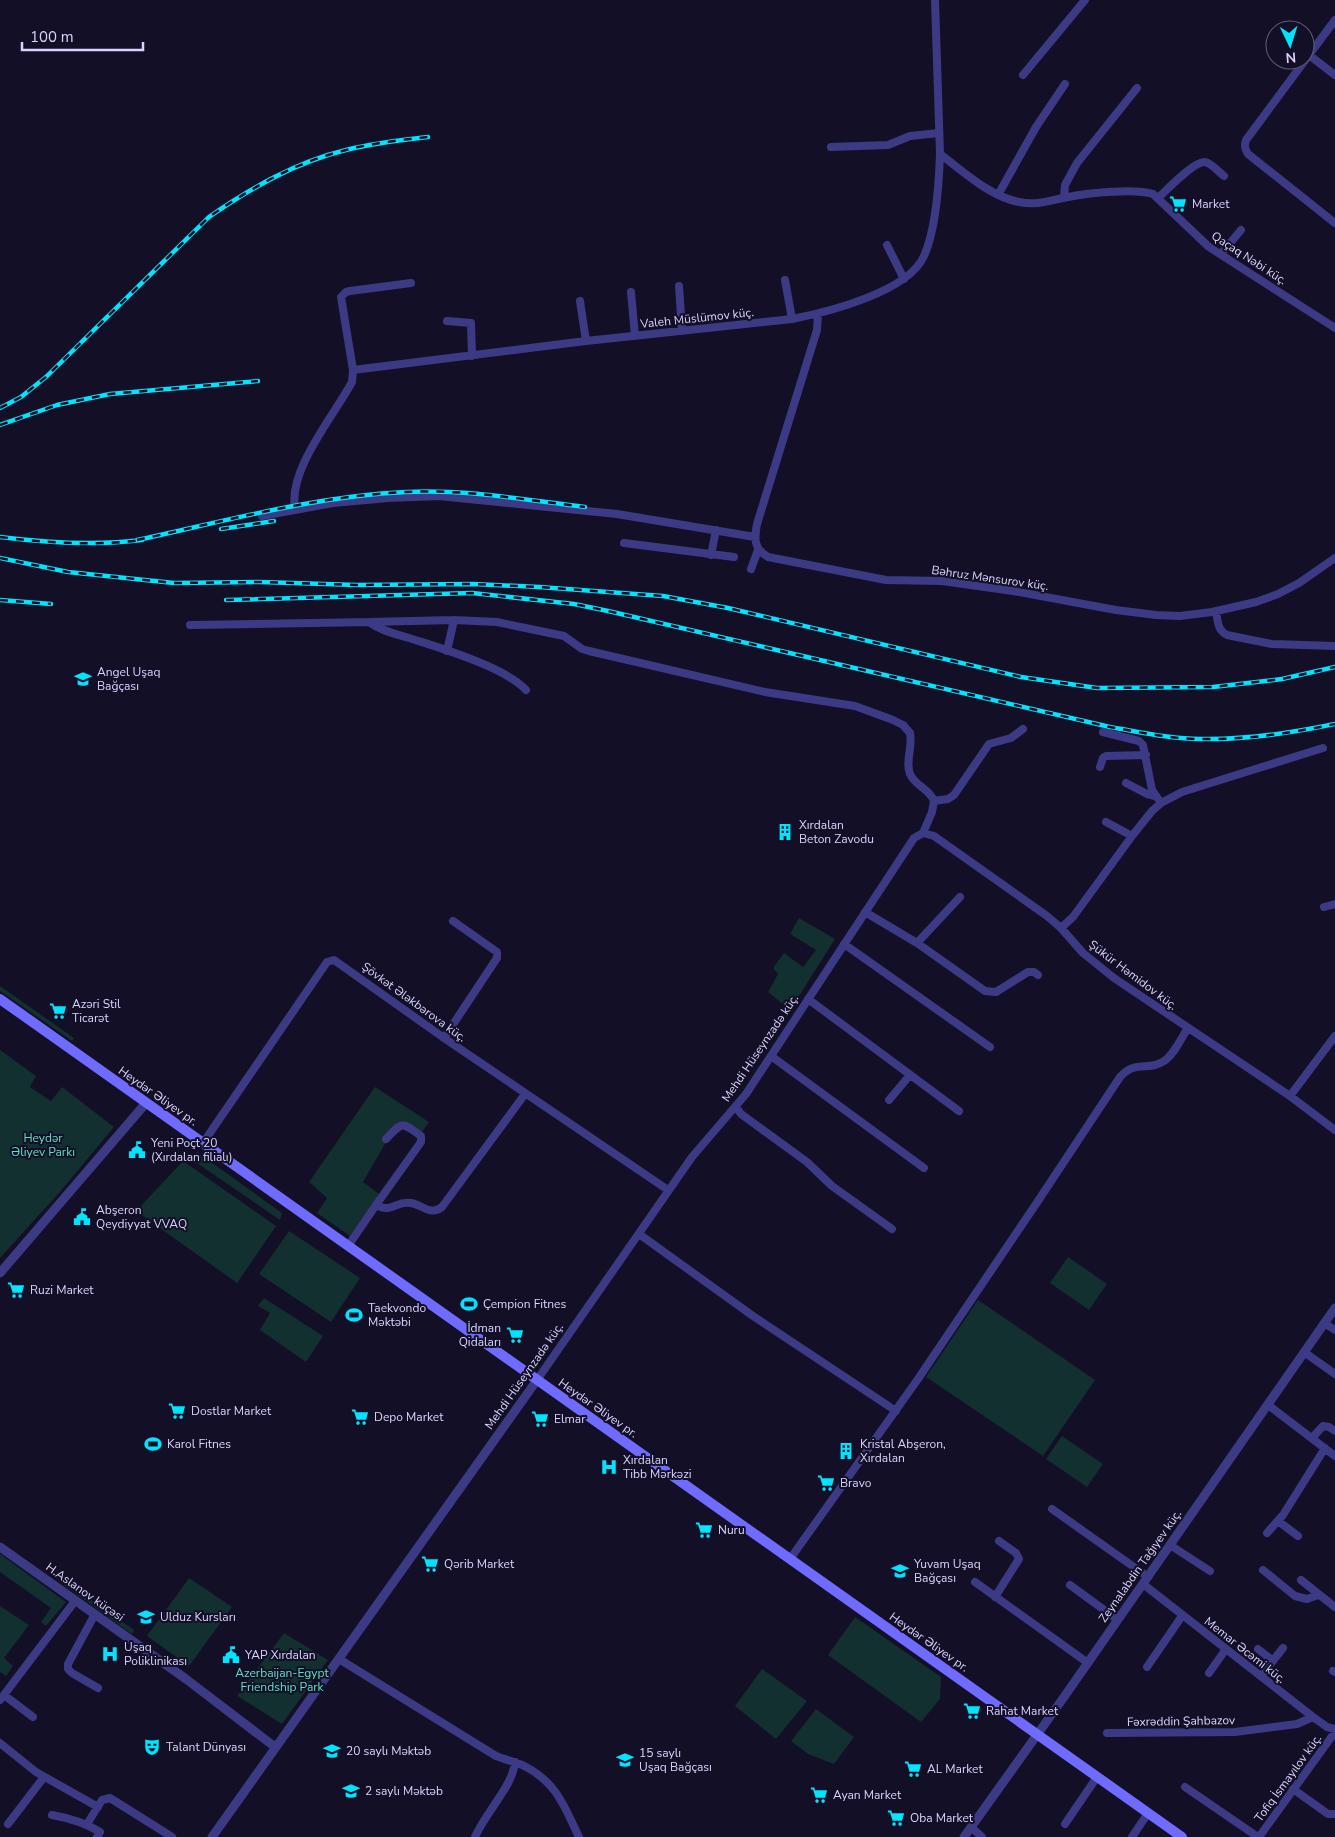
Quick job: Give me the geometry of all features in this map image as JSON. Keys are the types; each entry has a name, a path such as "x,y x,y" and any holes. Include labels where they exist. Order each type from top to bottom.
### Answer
{"main road":[{"name":"Heydər Əliyev pr.","path":"0,999 1182,1837"}],"street":[{"path":"935,0 940,154"},
{"path":"1023,75 1085,0"},
{"path":"1315,47 1335,20"},
{"path":"1315,60 1335,75"},
{"path":"1298,70 1246,140 1245,150 1335,223"},
{"path":"998,195 1036,127 1065,84"},
{"path":"1064,197 1065,185 1077,163 1137,88"},
{"path":"831,147 888,145 910,136 939,133"},
{"name":"Qaçaq Nəbi küç.","path":"940,154 998,195 1009,200 1041,204 1064,197 1090,193 1141,191 1153,194 1199,238 1221,254 1335,326"},
{"name":"Valeh Müslümov küç.","path":"353,370 586,341 792,319 818,314 880,292 904,279 920,263 930,238 938,189 940,154"},
{"path":"1158,198 1191,168 1201,162 1209,164 1224,176"},
{"path":"1221,254 1241,230"},
{"path":"888,245 904,279"},
{"path":"785,280 792,319"},
{"path":"295,509 295,486 299,473 352,382 353,370 341,300 343,294 350,291 412,283"},
{"path":"680,286 682,331"},
{"path":"631,292 635,336"},
{"path":"580,301 586,341"},
{"path":"752,569 758,550 754,537 757,524 817,330 818,314"},
{"path":"447,321 471,323 472,356"},
{"path":"262,516 295,509 388,498 439,496 617,514 754,537"},
{"path":"711,555 716,530"},
{"path":"624,543 734,557"},
{"name":"Bəhruz Mənsurov küç.","path":"758,550 768,557 886,580 942,581 1156,615 1180,616 1216,611 1256,602 1278,594 1299,583 1335,558"},
{"path":"1216,611 1219,628 1221,632 1227,635 1272,644 1335,646"},
{"path":"448,651 454,620"},
{"path":"190,625 454,620 497,622 564,636 582,649 590,651 765,692 855,706 893,720 910,733 910,776 928,792 934,801 932,812 923,833"},
{"path":"369,622 380,628 448,651 504,674 519,683 526,690"},
{"path":"934,801 948,799 954,795 989,744 1011,738 1023,729"},
{"path":"1104,732 1139,741 1143,745 1152,790 1161,802"},
{"path":"1061,928 1074,917 1132,836 1161,802 1182,792 1323,748"},
{"path":"1100,767 1103,758 1106,756 1146,755"},
{"path":"1126,783 1155,796"},
{"path":"1106,822 1132,836"},
{"name":"Mehdi Hüseynzadə küç.","path":"212,1837 537,1380 668,1190 692,1157 736,1107 914,838 923,833"},
{"name":"Şükür Həmidov küç.","path":"923,833 934,836 1047,916 1095,963 1290,1096 1335,1130"},
{"path":"917,943 960,897"},
{"path":"1324,907 1335,904"},
{"path":"865,912 917,943 985,991 996,992 1028,972 1034,972 1038,975"},
{"path":"444,1038 497,958 496,952 453,921"},
{"path":"844,944 990,1047"},
{"name":"Şövkət Ələkbərova küç.","path":"203,1143 330,960 338,961 444,1038 668,1190"},
{"path":"808,999 959,1111"},
{"path":"790,1559 896,1411 1120,1077 1131,1067 1158,1064 1164,1061 1188,1028"},
{"path":"1290,1096 1335,1036"},
{"path":"771,1056 924,1168"},
{"path":"889,1100 910,1075"},
{"path":"376,1205 383,1209 388,1209 401,1204 412,1203 434,1211 442,1207 525,1094"},
{"path":"0,1272 146,1103"},
{"path":"736,1107 741,1114 807,1162 832,1186 892,1229"},
{"path":"348,1246 421,1142 421,1136 406,1125 401,1125 386,1139"},
{"path":"639,1234 752,1316 896,1411"},
{"name":"Zeynalabdin Tağıyev küç.","path":"964,1837 1038,1735 1335,1308"},
{"path":"1324,1323 1335,1330"},
{"path":"1304,1352 1335,1374"},
{"path":"1268,1405 1335,1456"},
{"path":"1312,1438 1322,1426 1329,1427 1335,1431"},
{"path":"1267,1533 1278,1521 1326,1448"},
{"name":"Memar Əcəmi küç.","path":"1052,1509 1146,1581 1182,1616 1313,1717 1335,1730"},
{"path":"1278,1521 1298,1536"},
{"path":"995,1597 1019,1559 1016,1554 999,1541"},
{"path":"1170,1545 1210,1571"},
{"name":"H.Aslanov küçəsi","path":"0,1547 192,1683 276,1747"},
{"path":"1262,1570 1295,1596 1307,1599 1318,1595"},
{"path":"1301,1580 1335,1607"},
{"path":"976,1582 1088,1663"},
{"path":"1070,1585 1118,1620"},
{"path":"32,1716 2,1697 75,1600"},
{"path":"95,1614 68,1664 68,1669 98,1688"},
{"path":"1147,1666 1182,1616"},
{"path":"1261,1676 1283,1648"},
{"path":"1208,1672 1226,1649"},
{"path":"1258,1649 1273,1661"},
{"path":"339,1659 496,1756 515,1762 536,1773 555,1790 579,1837"},
{"name":"Fəxrəddin Şahbazov","path":"1108,1732 1235,1732 1297,1724 1313,1717"},
{"name":"Tofiq İsmayılov küç.","path":"1258,1837 1335,1730"},
{"path":"0,1744 21,1762 44,1777 98,1807"},
{"path":"475,1837 488,1812 512,1778 515,1762"},
{"path":"8,1824 44,1777"},
{"path":"1065,1824 1097,1777"},
{"path":"1185,1787 1258,1837"},
{"path":"1293,1789 1328,1814 1335,1814"},
{"path":"87,1824 102,1800 110,1798 172,1837"},
{"path":"1132,1837 1148,1813"},
{"path":"52,1816 64,1817 87,1824 100,1832 97,1837"},
{"path":"971,1827 982,1837"}],"green space":[{"path":"799,918 835,939 790,1010 768,992 778,974 773,968 784,953 803,967 816,950 790,934"},
{"path":"0,986 74,1038 72,1041 0,991"},
{"name":"Heydər Əliyev Parkı","path":"0,1050 36,1076 30,1087 51,1101 62,1087 114,1127 59,1193 0,1258"},
{"path":"375,1087 429,1122 418,1138 396,1125 363,1182 379,1194 350,1236 317,1213 327,1198 309,1182"},
{"path":"197,1152 282,1213 280,1220 188,1157"},
{"path":"183,1161 276,1226 237,1283 136,1211"},
{"path":"289,1231 360,1278 331,1322 259,1274"},
{"path":"1068,1257 1107,1284 1089,1310 1050,1283"},
{"path":"264,1298 323,1336 306,1362 260,1330 270,1313 258,1306"},
{"path":"978,1300 1095,1380 1043,1456 926,1377"},
{"path":"1062,1436 1103,1464 1087,1487 1046,1459"},
{"path":"0,1554 66,1602 46,1626 41,1622 51,1608 0,1572"},
{"path":"189,1578 232,1607 189,1666 147,1636"},
{"path":"66,1582 134,1630 132,1634 64,1585"},
{"path":"0,1606 29,1625 4,1658 13,1666 6,1676 0,1672"},
{"path":"855,1617 941,1677 940,1699 921,1722 828,1655"},
{"name":"Azerbaijan-Egypt Friendship Park","path":"284,1633 328,1660 282,1724 237,1696"},
{"path":"762,1669 807,1701 776,1739 735,1706"},
{"path":"816,1709 854,1737 834,1764 808,1754 791,1741"}],"railway":[{"path":"0,408 21,397 46,377 209,217 241,196 274,177 327,155 366,145 428,137"},
{"path":"0,425 57,405 110,394 258,381"},
{"path":"137,540 271,510 372,494 428,491 451,492 585,507"},
{"path":"221,529 274,521"},
{"path":"0,537 71,543 142,540"},
{"path":"0,558 68,572 174,583 473,584 663,596 728,608 1021,677 1097,688 1213,687 1282,679 1335,667"},
{"path":"226,600 472,593 574,604 1110,727 1155,735 1189,739 1252,737 1335,724"},
{"path":"0,600 51,604"}],"place":[{"name":"Market","path":"1178,204"},
{"name":"Angel Uşaq Bağçası","path":"83,679"},
{"name":"Xırdalan Beton Zavodu","path":"785,832"},
{"name":"Azəri Stil Ticarət","path":"58,1011"},
{"name":"Yeni Poçt 20 (Xırdalan filialı)","path":"137,1150"},
{"name":"Abşeron Qeydiyyat VVAQ","path":"82,1217"},
{"name":"Ruzi Market","path":"16,1290"},
{"name":"Çempion Fitnes","path":"469,1304"},
{"name":"Taekvondo Məktəbi","path":"354,1315"},
{"name":"İdman Qidaları","path":"515,1335"},
{"name":"Dostlar Market","path":"177,1411"},
{"name":"Depo Market","path":"360,1417"},
{"name":"Elmar","path":"540,1419"},
{"name":"Karol Fitnes","path":"153,1444"},
{"name":"Kristal Abşeron, Xırdalan","path":"846,1451"},
{"name":"Xırdalan Tibb Mərkəzi","path":"609,1467"},
{"name":"Bravo","path":"826,1483"},
{"name":"Nuru","path":"704,1530"},
{"name":"Qərib Market","path":"430,1564"},
{"name":"Yuvam Uşaq Bağçası","path":"900,1571"},
{"name":"Ulduz Kursları","path":"146,1617"},
{"name":"Uşaq Poliklinikası","path":"110,1654"},
{"name":"YAP Xırdalan","path":"231,1655"},
{"name":"Rahat Market","path":"972,1711"},
{"name":"Talant Dünyası","path":"152,1747"},
{"name":"20 saylı Məktəb","path":"332,1751"},
{"name":"15 saylı Uşaq Bağçası","path":"625,1760"},
{"name":"AL Market","path":"913,1769"},
{"name":"2 saylı Məktəb","path":"351,1791"},
{"name":"Ayan Market","path":"819,1795"},
{"name":"Oba Market","path":"896,1818"}]}
